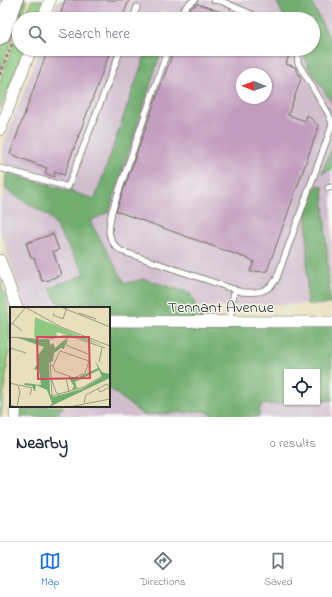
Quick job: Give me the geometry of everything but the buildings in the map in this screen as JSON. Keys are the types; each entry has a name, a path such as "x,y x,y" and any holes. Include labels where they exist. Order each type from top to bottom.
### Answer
{"highway":[{"path":"7,37 13,0"}],"street":[{"path":"46,12 50,0"},
{"path":"0,130 28,56"},
{"path":"0,260 17,307"},
{"name":"Tennant Avenue","path":"110,321 332,322"},
{"path":"15,417 16,407"}],"lane":[{"path":"182,12 190,2 194,0"},
{"path":"214,0 221,1 247,12"},
{"path":"135,12 137,7"},
{"path":"0,168 68,187 119,56"},
{"path":"166,56 112,212 109,224 111,239 115,246 121,251 242,292 253,293 266,290 272,286 276,280 332,124 328,113 298,63 298,56"},
{"path":"230,322 234,289"}],"path":[{"path":"0,75 7,37"}],"shaded area":[{"path":"59,0 277,0 282,12 165,12 161,10 160,12 55,12"},
{"path":"311,0 332,0 332,44 320,19 320,12 317,12"},
{"path":"37,56 145,56 95,199 6,172 2,149"},
{"path":"160,56 303,56 309,68 332,103 332,147 322,173 332,169 332,304 196,307 190,293 144,279 125,283 90,221 109,212"},
{"path":"5,189 50,217 85,274 49,288 60,307 25,307 0,230 0,199 4,199"},
{"path":"110,389 143,415 204,411 218,417 54,417 63,407 110,407"},
{"path":"332,400 332,417 258,417 261,405 284,403 284,405 320,405 320,401"}],"green space":[{"path":"20,0 27,0 23,12 15,12"},
{"path":"32,0 43,0 39,12 27,12"},
{"path":"277,0 311,0 317,12 282,12"},
{"path":"320,19 332,44 332,103 309,68 303,56 320,56"},
{"path":"12,20 12,40 0,71 0,51"},
{"path":"12,50 12,56 21,56 0,110 0,80"},
{"path":"145,56 160,56 109,212 90,221 125,283 144,279 190,293 204,325 332,325 332,400 320,401 320,369 284,369 284,403 261,405 258,417 218,417 204,411 143,415 110,389 110,307 60,307 49,288 85,274 50,217 5,189 6,172 95,199"},
{"path":"332,147 332,169 322,173"},
{"path":"318,185 323,186 330,304 307,305 307,196"},
{"path":"0,280 9,310 10,342 1,417 0,417"},
{"path":"16,407 63,407 54,417 15,417"}]}
